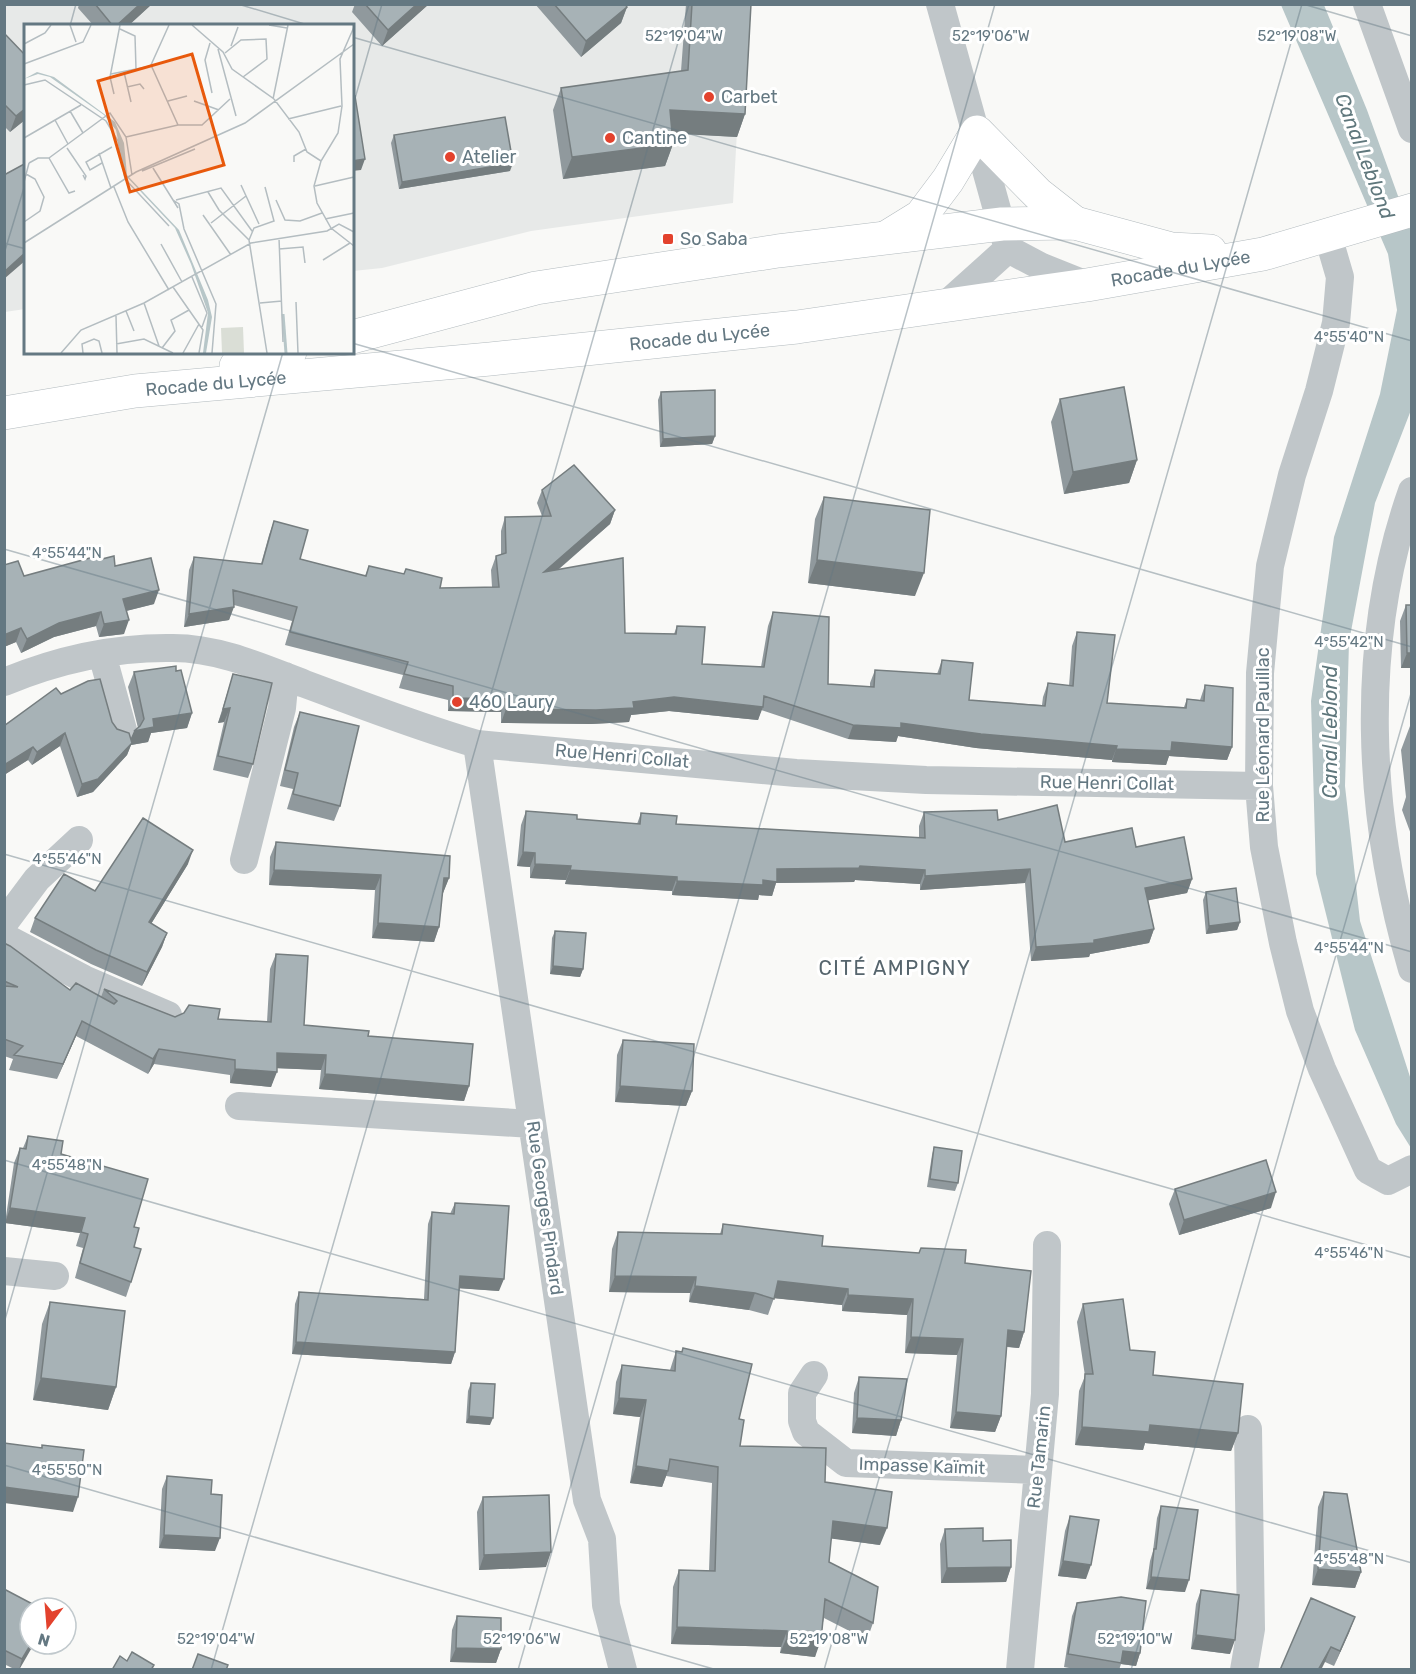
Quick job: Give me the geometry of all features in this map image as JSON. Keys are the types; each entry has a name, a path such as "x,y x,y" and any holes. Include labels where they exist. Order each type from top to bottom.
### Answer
{"main road":[{"path":"880,241 921,216 948,180 977,132 1038,194 1075,223"},
{"name":"Rocade du Lycée","path":"4,413 135,392 490,360 785,328 1087,285 1263,255 1412,210"},
{"name":"Rocade du Lycée","path":"354,336 536,288 778,251 880,241 1005,237 1075,223 1171,249 1263,255"},
{"name":"Rocade du Lycée","path":"135,392 282,354"}],"street":[{"path":"940,4 1005,237 1042,267 1087,285"},
{"path":"1367,4 1412,129"},
{"name":"Rue Léonard Pauillac","path":"1341,232 1336,323 1319,391 1292,475 1270,566 1260,673 1259,786 1264,847 1282,943 1300,1011 1322,1069 1368,1170 1400,1175"},
{"path":"948,303 1005,237"},
{"path":"1412,491 1392,563 1382,619 1376,691 1376,753 1382,832 1394,900 1412,969"},
{"name":"Rue Henri Collat","path":"4,682 30,672 102,654 175,648 234,658 432,731 477,744 796,773 926,780 1259,786"},
{"path":"102,654 123,730"},
{"path":"244,860 282,708 285,676"},
{"name":"Rue Georges Pindard","path":"477,744 587,1500 602,1539 606,1605 623,1670"},
{"path":"4,923 37,879 79,840"},
{"path":"4,938 84,979 168,1015"},
{"path":"239,1106 532,1124"},
{"name":"Rue Tamarin","path":"1020,1670 1036,1470 1045,1394 1047,1245"},
{"path":"4,1271 55,1276"},
{"name":"Impasse Kaïmit","path":"814,1375 802,1393 802,1421 806,1432 846,1462 1036,1470"},
{"path":"1244,1670 1251,1629 1248,1429"}],"shaded area":[{"path":"4,5 744,5 733,203 531,231 382,268 354,271 354,24 24,24 24,309 5,312"}],"water":[{"name":"Canal Leblond","path":"1281,5 1324,5 1367,110 1411,232 1411,410 1375,503 1349,642 1345,786 1360,921 1411,1080 1411,1148 1396,1124 1355,1030 1316,874 1311,701 1334,537 1380,394 1397,310 1388,254"}],"building":[{"path":"95,4 140,4 118,24 111,24"},
{"path":"365,4 417,4 388,30"},
{"path":"554,4 625,4 627,7 586,41"},
{"path":"692,4 751,4 745,114 670,110 673,144 572,157 561,88 688,70"},
{"path":"4,33 24,54 24,110 16,116 4,104"},
{"path":"354,96 365,159 354,161"},
{"name":"Atelier","path":"505,117 513,163 402,182 394,135"},
{"path":"24,164 24,254 4,272 4,175"},
{"path":"1124,387 1137,460 1073,472 1060,399"},
{"path":"715,390 715,436 663,439 661,392"},
{"path":"574,465 615,510 544,572 623,558 625,633 676,634 677,626 705,627 702,664 764,667 773,612 829,617 828,684 874,687 875,670 940,674 942,660 973,663 969,700 1045,706 1048,683 1073,686 1077,632 1115,635 1107,703 1186,708 1187,699 1204,701 1205,685 1233,688 1232,747 1172,742 1171,751 1116,749 1117,746 981,734 901,723 901,728 853,725 764,696 763,707 674,697 633,702 634,708 506,709 506,699 453,698 453,686 404,674 408,662 290,632 297,607 233,590 234,607 189,614 194,557 262,564 274,521 308,530 300,559 366,576 369,566 404,574 406,569 442,578 440,588 499,587 496,556 506,553 505,517 551,516 542,490"},
{"path":"824,497 930,510 924,573 817,560"},
{"path":"101,555 102,559 114,556 115,566 151,558 159,590 123,599 129,620 104,624 101,612 59,623 27,639 21,628 4,635 4,565 18,561 24,576"},
{"path":"1406,605 1412,605 1412,653 1407,653"},
{"path":"176,666 176,671 181,670 192,713 153,719 154,727 134,731 144,719 134,672"},
{"path":"233,674 272,683 253,764 218,756 230,708 223,709"},
{"path":"100,679 112,722 117,729 129,733 132,743 98,779 82,784 65,733 37,752 33,747 4,765 4,726 56,688 61,694 88,681"},
{"path":"300,712 359,726 340,806 293,794 298,773 285,770"},
{"path":"1057,805 1065,842 1132,828 1136,847 1184,837 1192,879 1145,888 1154,929 1094,940 1094,943 1036,947 1030,869 925,876 925,870 860,866 859,868 777,869 777,882 763,880 763,885 677,881 677,877 570,870 571,866 535,864 535,853 523,852 526,811 577,815 577,819 640,824 641,813 677,816 676,824 925,838 924,812 997,810 998,820"},
{"path":"143,818 193,850 149,922 167,933 147,972 96,950 35,918 64,874 95,891"},
{"path":"276,842 450,856 449,878 444,878 439,927 378,923 381,875 274,870"},
{"path":"1236,888 1240,922 1209,926 1206,892"},
{"path":"555,931 586,933 583,969 553,966"},
{"path":"4,943 70,990 76,983 114,1004 117,1001 104,989 175,1017 184,1013 189,1005 220,1009 218,1019 271,1022 276,954 308,956 304,1025 369,1031 368,1036 473,1044 469,1086 325,1074 326,1055 277,1053 277,1072 235,1069 235,1060 159,1049 153,1059 82,1021 63,1064 14,1055 23,1046 4,1039 4,986 18,987 4,981"},
{"path":"623,1040 694,1044 692,1091 620,1086"},
{"path":"28,1136 63,1141 61,1154 148,1179 134,1227 139,1228 134,1247 141,1249 131,1282 80,1263 88,1234 81,1232 85,1218 10,1208 20,1148 26,1149"},
{"path":"934,1147 962,1151 958,1183 930,1179"},
{"path":"1266,1160 1276,1192 1184,1220 1175,1189"},
{"path":"455,1203 509,1206 504,1279 460,1276 455,1352 296,1342 299,1292 428,1300 432,1212 454,1214"},
{"path":"723,1224 823,1236 822,1246 919,1253 921,1248 966,1250 965,1263 1031,1271 1024,1332 1008,1330 1001,1416 956,1412 963,1339 911,1337 913,1299 848,1295 848,1289 778,1281 774,1299 755,1293 695,1286 696,1277 615,1276 618,1232 722,1234"},
{"path":"1123,1299 1130,1350 1155,1352 1153,1375 1243,1384 1238,1433 1150,1425 1149,1432 1082,1427 1085,1374 1093,1374 1083,1304"},
{"path":"50,1302 125,1311 116,1387 41,1378"},
{"path":"683,1348 752,1364 739,1419 744,1420 740,1446 826,1448 825,1482 892,1492 887,1528 833,1521 829,1562 878,1587 873,1623 825,1599 821,1640 787,1637 787,1631 677,1627 679,1570 715,1571 718,1467 670,1459 668,1471 636,1466 646,1400 619,1398 622,1365 675,1371 676,1351 682,1352"},
{"path":"859,1377 907,1379 901,1420 857,1418"},
{"path":"471,1383 495,1384 493,1418 469,1416"},
{"path":"4,1443 84,1450 78,1497 4,1487"},
{"path":"167,1476 212,1480 211,1494 222,1495 220,1538 164,1535"},
{"path":"1324,1492 1347,1494 1361,1572 1318,1569"},
{"path":"549,1495 551,1552 484,1555 483,1497"},
{"path":"1161,1506 1198,1510 1189,1580 1151,1577"},
{"path":"1070,1516 1099,1520 1091,1565 1063,1561"},
{"path":"983,1528 983,1541 1011,1540 1011,1567 947,1568 945,1529"},
{"path":"4,1589 18,1596 18,1656 24,1656 22,1659 4,1650"},
{"path":"1201,1590 1239,1595 1235,1640 1196,1635"},
{"path":"1121,1597 1146,1601 1140,1653 1123,1651 1121,1663 1068,1654 1077,1603"},
{"path":"1311,1598 1355,1617 1340,1651 1331,1647 1318,1670 1280,1670"},
{"path":"457,1616 501,1618 501,1649 456,1648"},
{"path":"132,1652 154,1665 151,1670 112,1670 120,1656 127,1661"},
{"path":"198,1654 228,1665 226,1670 192,1670"}],"place":[{"name":"Carbet","path":"709,97"},
{"name":"Cantine","path":"610,138"},
{"name":"Atelier","path":"450,157"},
{"name":"So Saba","path":"668,239"},
{"name":"460 Laury","path":"457,702"}],"district":[{"name":"CITÉ AMPIGNY","path":"895,968"}]}
